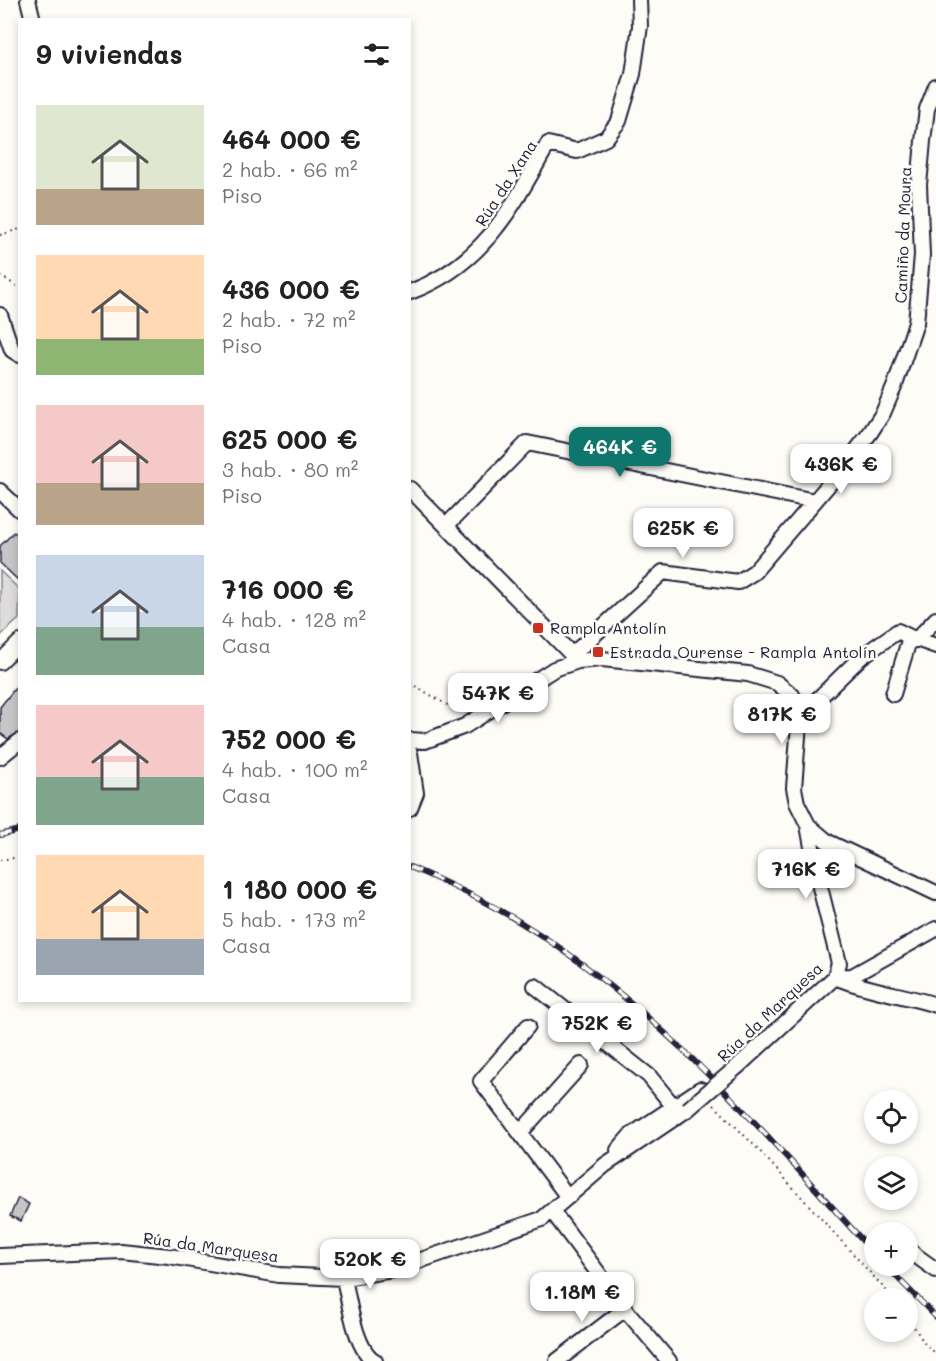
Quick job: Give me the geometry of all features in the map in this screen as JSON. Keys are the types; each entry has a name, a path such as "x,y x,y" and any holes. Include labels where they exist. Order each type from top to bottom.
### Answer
{"street":[{"path":"28,0 32,18"},
{"name":"Rúa da Xana","path":"411,292 433,284 465,261 489,239 520,194 548,144 577,151 606,138 619,121 633,74 640,26 639,0"},
{"name":"Camiño da Moura","path":"575,658 663,572 738,582 754,572 815,501 883,413 916,323 922,255 919,185 922,141 927,109 936,86"},
{"path":"0,315 12,350 18,354"},
{"path":"446,526 527,443 815,501"},
{"path":"411,490 575,658"},
{"path":"0,491 18,508"},
{"path":"893,694 913,639 936,619"},
{"path":"800,711 817,700 861,657 898,631 913,639 936,646"},
{"path":"0,662 18,644"},
{"path":"411,740 425,741 465,726 575,658 748,674 777,683 792,695 800,711 794,788 797,803 808,825 828,842 898,877 936,892"},
{"path":"0,757 18,743"},
{"path":"411,760 416,793 411,806"},
{"name":"Rúa da Marquesa","path":"0,1256 120,1251 169,1256 279,1275 344,1278 392,1270 542,1219 605,1165 737,1067 835,977 839,963 817,876 808,825"},
{"path":"835,977 852,976 936,929"},
{"path":"835,977 863,987 908,996 936,1005"},
{"path":"535,986 650,1076 681,1108"},
{"path":"528,1026 481,1081 568,1197"},
{"path":"520,1133 581,1065"},
{"name":"Rúa da Marquesa","path":"681,1108 700,1089"},
{"path":"552,1210 625,1309 669,1361"},
{"path":"918,1257 936,1270"},
{"path":"344,1278 357,1334 367,1357 375,1361"},
{"path":"557,1361 625,1309"}],"path":[{"path":"0,235 18,230"},
{"path":"0,276 18,287"},
{"path":"411,684 474,720"},
{"path":"0,860 18,857"},
{"path":"713,1105 788,1181 884,1288"},
{"path":"918,1333 926,1346 936,1353"}],"shaded area":[{"path":"0,571 18,588 18,620 0,636"}],"building":[{"path":"14,532 18,535 18,580 0,563 0,546"},
{"path":"18,684 18,733 8,739 0,733 0,707"},
{"path":"18,1198 29,1204 21,1221 10,1216"}],"railway":[{"path":"0,835 18,830"},
{"path":"411,867 524,924 586,967 632,1004 717,1083 864,1242"},
{"path":"896,1276 936,1317"}],"place":[{"name":"Rampla Antolín","path":"538,628"},
{"name":"Estrada Ourense - Rampla Antolín","path":"598,652"}]}
